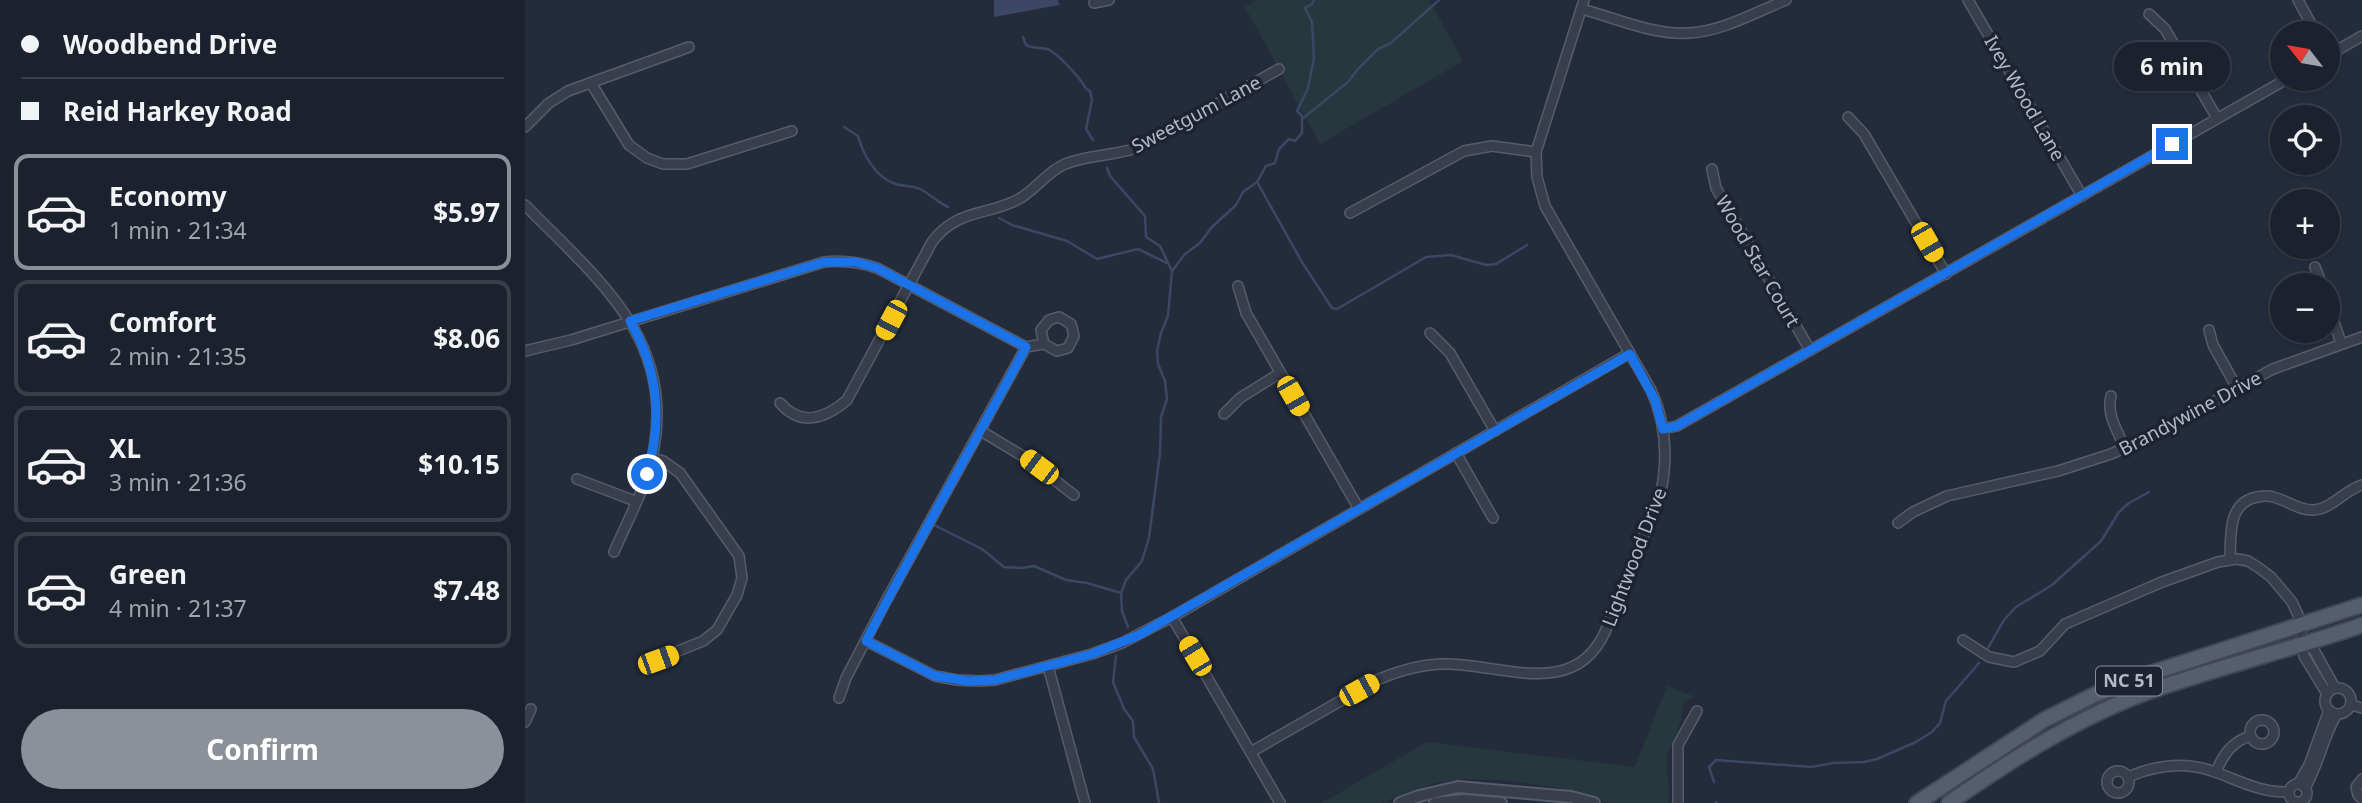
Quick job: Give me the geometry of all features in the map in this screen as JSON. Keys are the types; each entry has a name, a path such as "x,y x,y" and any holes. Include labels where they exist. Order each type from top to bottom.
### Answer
{"main road":[{"name":"NC 51","path":"1917,803 2044,720 2094,695 2145,675 2362,605"},
{"name":"NC 51","path":"1949,803 2055,735 2103,711 2153,690 2362,625"}],"street":[{"path":"1094,3 1109,0"},
{"path":"1583,4 1661,32 1687,34 1721,26 1786,0"},
{"name":"Ivey Wood Lane","path":"1968,0 2082,196"},
{"path":"2298,0 2309,21"},
{"name":"Lightwood Drive","path":"1251,751 1377,680 1407,668 1451,664 1544,674 1564,671 1587,659 1598,647 1605,632 1657,503 1665,468 1663,429 1655,400 1545,206 1537,177 1536,152 1583,4"},
{"path":"2149,14 2165,29 2217,118"},
{"path":"2340,48 2362,36"},
{"path":"525,127 559,96 689,47"},
{"name":"Sweetgum Lane","path":"780,403 793,415 809,418 834,411 847,400 932,242 940,231 954,220 1019,199 1062,165 1080,159 1123,153 1143,146 1279,69"},
{"path":"591,83 629,145 647,158 663,164 687,164 792,131"},
{"path":"1663,429 1677,426 2270,88"},
{"path":"1848,117 1864,134 1946,274"},
{"path":"1350,212 1464,151 1502,146 1536,152"},
{"name":"Wood Star Court","path":"1712,169 1716,188 1810,350"},
{"path":"525,205 611,292 630,321 648,360 657,406 652,458 614,552"},
{"path":"525,351 571,340 824,262 856,262 877,268 1026,347 1044,344"},
{"path":"2315,267 2317,273"},
{"path":"1238,286 1246,313 1359,509"},
{"path":"2209,330 2213,345 2237,388"},
{"path":"1430,332 1450,353 1495,431"},
{"name":"Brandywine Drive","path":"1898,523 1913,512 1947,496 2058,471 2125,448 2171,427 2273,369 2362,337"},
{"path":"839,698 846,678 940,500 1026,347"},
{"path":"866,641 924,671 957,680 995,680 1110,648 1172,617 1630,354"},
{"path":"1224,414 1240,398 1280,373"},
{"path":"2111,396 2111,415 2125,448"},
{"path":"981,431 1026,458 1074,495"},
{"path":"1457,453 1493,518"},
{"path":"646,664 703,640 717,630 737,595 742,578 739,556 680,473 663,461 652,458"},
{"path":"577,479 635,501"},
{"path":"2230,560 2235,512 2250,498 2273,496 2313,510 2332,503 2362,485"},
{"path":"1963,639 1989,657 2014,662 2040,651 2065,624 2162,582 2237,559 2248,561 2271,577 2292,602 2298,614 2304,644 2314,650 2331,691"},
{"path":"1172,617 1280,803"},
{"path":"1048,666 1085,803"},
{"path":"2341,688 2349,693 2351,705 2347,711 2333,712 2325,703 2331,691 2341,688"},
{"path":"2351,705 2362,708"},
{"path":"525,722 531,709"},
{"path":"1678,803 1678,745 1697,711"},
{"path":"2302,786 2316,768 2333,712"},
{"path":"2216,772 2228,750 2238,741 2251,736"},
{"path":"2128,777 2146,770 2173,765 2197,767 2262,790 2289,792"},
{"path":"2362,779 2356,787 2362,799"},
{"path":"2292,786 2302,786 2306,796 2304,802 2290,798 2292,786"},
{"path":"1400,803 1458,787 1571,797 1594,803"},
{"path":"1435,803 1463,800 1501,803"}],"shaded area":[{"path":"1257,0 1429,0 1463,61 1320,144 1245,7"},
{"path":"1667,686 1695,697 1683,704 1679,728 1668,754 1668,803 1609,803 1561,788 1502,780 1463,779 1436,783 1382,803 1322,803 1427,742 1635,767"}],"water":[{"path":"994,0 1058,0 1059,5 994,17"}],"waterway":[{"path":"1172,271 1185,254 1200,243 1211,228 1236,205 1243,192 1257,182 1266,166 1275,163 1279,149 1289,139 1295,141 1302,133 1302,116 1297,111 1308,88 1314,58 1312,22 1305,8 1314,0"},
{"path":"1302,119 1348,82 1378,49 1391,43 1439,0"},
{"path":"1023,37 1026,45 1047,49 1057,55 1090,91 1092,100 1086,129 1093,140"},
{"path":"844,127 858,136 875,170 887,180 920,189 948,207"},
{"path":"1107,168 1110,176 1145,216 1146,237 1160,246 1172,271 1168,316 1157,351 1167,399 1161,417 1160,453 1149,538 1142,561 1126,580 1121,593 1122,611 1128,627"},
{"path":"1257,182 1302,262 1332,308 1337,309 1426,257 1451,255 1486,265 1496,264 1527,245"},
{"path":"999,218 1012,225 1067,241 1097,259 1138,249 1167,263"},
{"path":"1988,648 2004,620 2016,607 2052,585 2101,541 2119,512 2149,492"},
{"path":"934,525 982,549 1004,567 1034,566 1066,580 1121,593"},
{"path":"1116,656 1113,682 1124,709 1133,721 1134,737 1153,769 1159,803"},
{"path":"1714,782 1709,767 1716,760 1812,767 1877,759 1916,742 1940,723 1946,701 1979,663"}],"route":[{"path":"647,474 654,447 657,406 648,360 630,321 824,262 844,261 877,268 1026,347 961,467 940,500 866,641 935,676 968,681 995,680 1092,654 1139,635 1630,354 1651,390 1663,429 1677,426 2172,144"}]}
